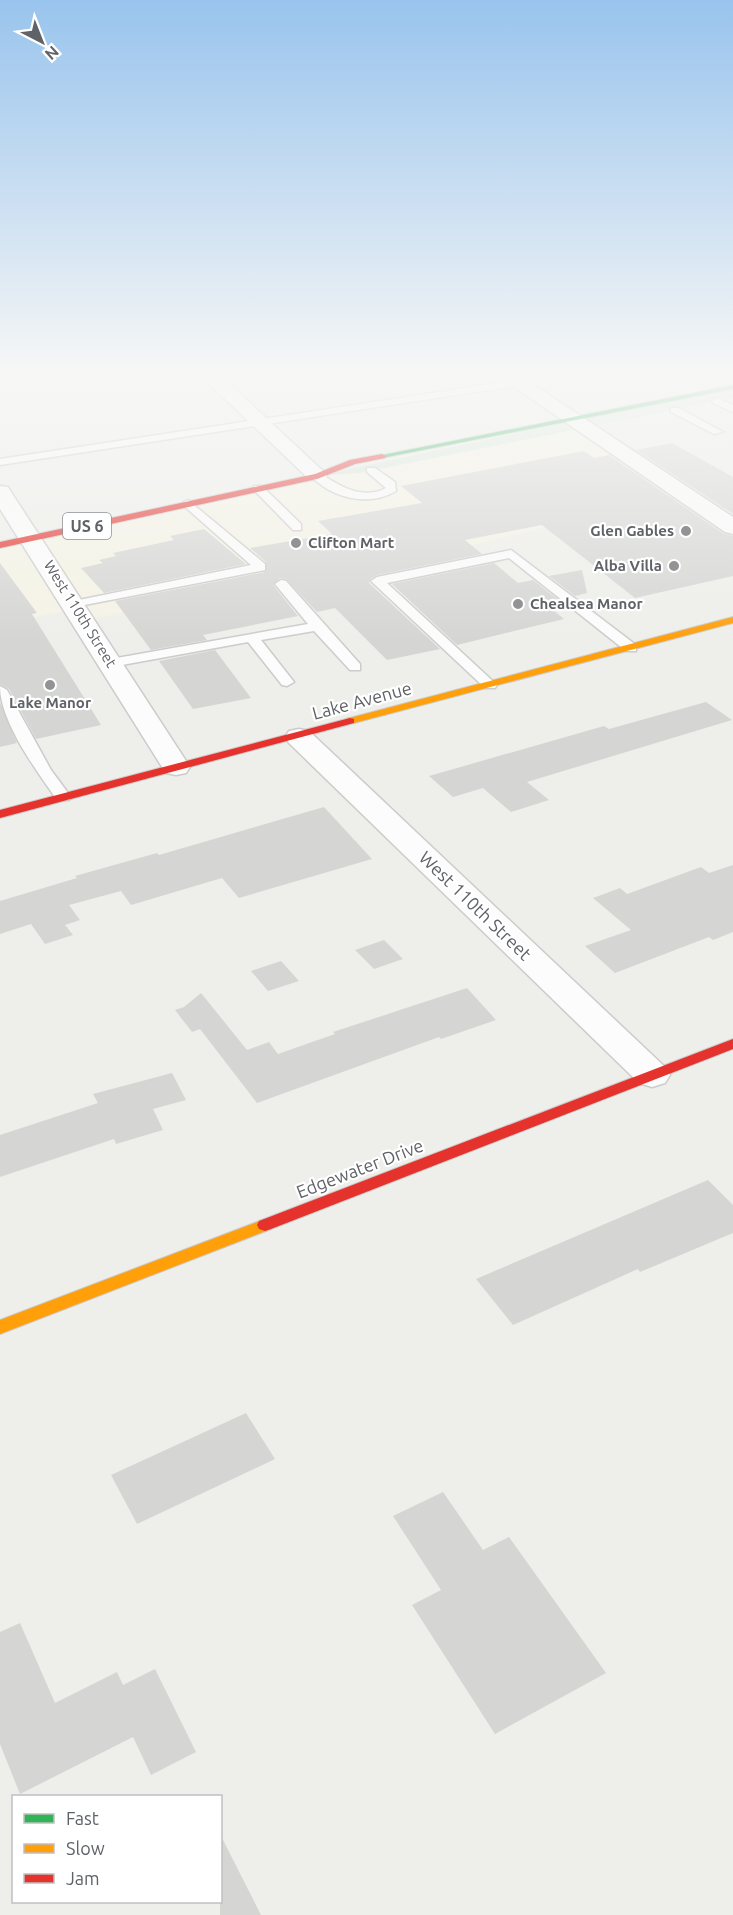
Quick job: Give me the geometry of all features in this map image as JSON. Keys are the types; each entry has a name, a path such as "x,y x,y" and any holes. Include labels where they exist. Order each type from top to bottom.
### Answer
{"main road":[{"name":"US 6","path":"317,476 347,464"},
{"name":"US 6","path":"0,544 317,476 371,470 396,464"},
{"name":"Lake Avenue","path":"0,814 298,737 733,620"},
{"name":"Edgewater Drive","path":"0,1328 733,1044"}],"street":[{"path":"304,464 317,476"},
{"path":"637,464 733,528"},
{"name":"West 110th Street","path":"0,492 32,538 176,767"},
{"name":"West 110th Street","path":"298,737 652,1076"}],"lane":[{"path":"317,476 346,494 372,496 392,489 391,484 371,470"},
{"path":"258,488 297,527"},
{"path":"74,605 261,567 188,504"},
{"path":"490,686 377,581 511,554 631,648"},
{"path":"280,584 355,667"},
{"path":"111,663 317,626"},
{"path":"252,638 287,682"},
{"path":"0,690 44,770 63,797"}],"shaded area":[{"path":"402,464 638,464 683,494 363,571 352,562 84,621 76,609 0,624 0,545 317,476 359,473"}],"green space":[{"path":"371,464 402,464 359,473 317,476"}],"building":[{"path":"514,464 623,464 724,534 733,536 733,576 635,598 542,525 465,540 482,554 377,575 370,579 369,583 440,649 387,660 335,608 317,612 286,579 280,578 273,585 298,616 203,635 207,640 151,650 115,601 265,572 266,562 250,548 332,534 318,521 422,503 401,486"},
{"path":"658,464 710,464 733,477 733,514"},
{"path":"204,529 246,564 104,593 81,568 103,563 99,560 116,556 113,553 174,540 170,536"},
{"name":"Lake Manor","path":"0,563 37,613 32,614 101,725 36,739 9,689 0,684"},
{"name":"Chealsea Manor","path":"494,563 518,583 533,580 557,599 543,602 564,619 457,645 392,584"},
{"path":"582,570 587,593 575,596 549,576"},
{"path":"215,650 251,698 193,709 159,661"},
{"path":"0,702 17,743 0,747"},
{"path":"706,702 732,720 527,782 549,800 511,812 483,788 453,797 429,776 604,726 609,729"},
{"path":"324,807 372,859 239,898 222,878 131,905 121,891 69,905 80,920 65,925 73,935 45,944 31,924 0,934 0,901 77,878 75,876 157,853 159,855"},
{"path":"733,865 733,932 713,940 709,937 615,973 585,946 631,930 593,898 620,888 627,894 701,867 709,873"},
{"path":"384,940 403,959 374,969 355,950"},
{"path":"281,961 299,981 268,991 251,971"},
{"path":"467,988 496,1020 441,1039 439,1037 257,1103 200,1029 192,1032 175,1010 184,1007 201,993 247,1050 269,1042 278,1054 335,1034 333,1032"},
{"path":"172,1073 186,1100 153,1109 163,1130 116,1144 114,1139 0,1177 0,1135 98,1103 93,1094"},
{"path":"708,1180 733,1205 733,1233 640,1272 638,1269 513,1325 476,1279"},
{"path":"246,1413 275,1459 137,1524 111,1475"},
{"path":"443,1492 483,1550 509,1537 606,1673 495,1734 412,1605 441,1590 393,1516"},
{"path":"20,1623 55,1703 117,1672 123,1685 155,1669 196,1752 151,1775 133,1737 20,1794 0,1744 0,1632"},
{"path":"222,1838 261,1915 220,1915 220,1903 222,1903"}],"traffic: slow":[{"path":"350,721 733,620"},
{"path":"0,1327 265,1225"}],"traffic: jam":[{"path":"0,545 317,476 347,464"},
{"path":"0,814 350,721"},
{"path":"265,1225 733,1044"}],"place":[{"name":"Glen Gables","path":"686,531"},
{"name":"Clifton Mart","path":"296,543"},
{"name":"Alba Villa","path":"674,566"},
{"name":"Chealsea Manor","path":"518,604"},
{"name":"Lake Manor","path":"50,685"}]}
